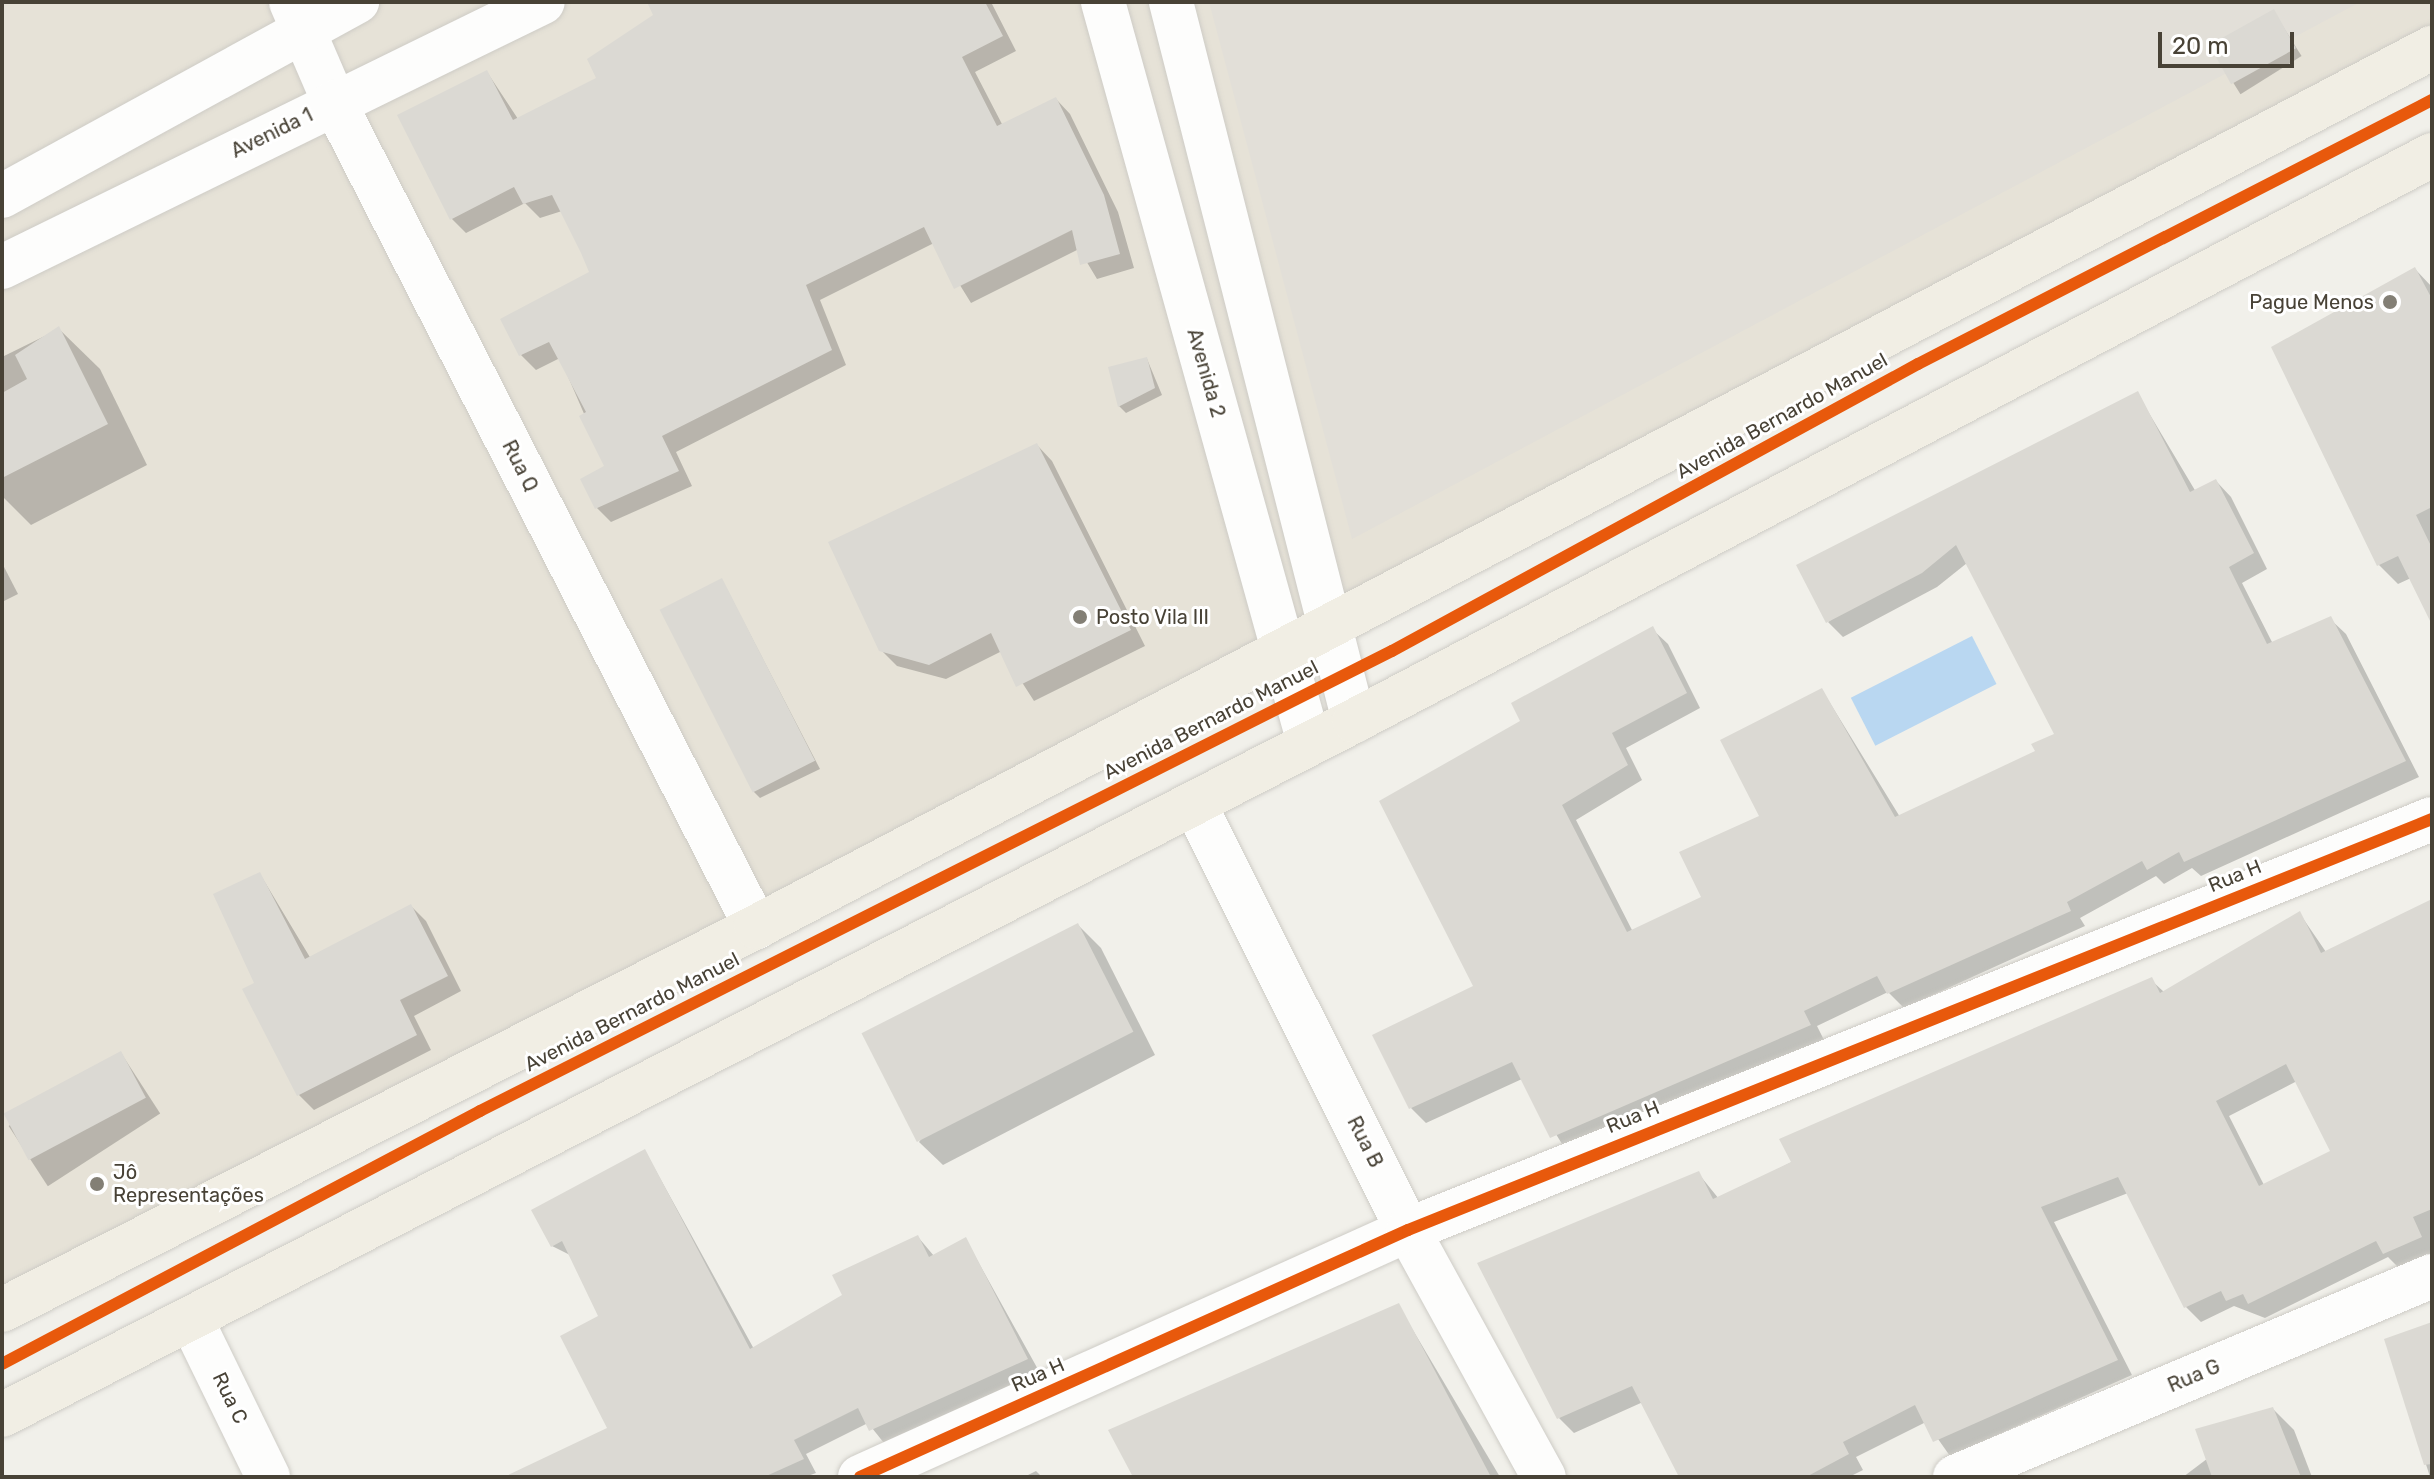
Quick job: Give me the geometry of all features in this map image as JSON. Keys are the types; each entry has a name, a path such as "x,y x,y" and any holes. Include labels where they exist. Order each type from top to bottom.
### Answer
{"main road":[{"name":"Avenida Bernardo Manuel","path":"5,1302 756,927 2432,48"},
{"path":"2,1415 1354,721 2432,155"}],"street":[{"path":"2,196 107,145 298,16 357,2"},
{"name":"Avenida 1","path":"2,267 543,2"},
{"name":"Avenida 2","path":"1103,2 1309,743"},
{"path":"1171,2 1354,721"},
{"name":"Rua Q","path":"298,16 334,102 756,927"},
{"name":"Rua B","path":"1194,803 1408,1230 1544,1477"},
{"name":"Rua H","path":"860,1477 1408,1230 2432,819"},
{"name":"Rua G","path":"1955,1477 2432,1276"},
{"name":"Rua C","path":"191,1319 268,1477"}],"shaded area":[{"path":"2,2 2432,2 2432,48 2,1310"},
{"path":"1209,2 2360,2 1352,539"}],"water":[{"path":"1972,636 1997,684 1875,746 1851,698"}],"building":[{"path":"647,2 985,2 1003,36 962,57 997,126 1056,97 1104,195 1120,254 1080,265 1072,230 954,289 924,227 806,285 832,350 662,436 679,471 595,509 580,479 604,466 579,416 586,412 549,342 519,356 500,319 589,272 552,195 523,204 514,187 450,220 397,115 487,70 513,120 596,78 587,59 653,15"},
{"path":"2274,9 2296,48 2231,84 2209,45"},
{"path":"2415,267 2432,299 2430,508 2416,515 2432,548 2432,625 2398,556 2377,566 2271,347"},
{"path":"59,326 108,424 2,478 2,393 27,379 15,355"},
{"path":"1147,357 1155,388 1118,407 1108,367"},
{"path":"2138,391 2190,492 2216,479 2254,553 2229,567 2267,644 2331,616 2406,761 2184,862 2179,852 2147,870 2142,861 2067,902 2071,911 1887,994 1877,976 1804,1011 1811,1025 1550,1138 1512,1062 1409,1109 1372,1035 1473,986 1379,801 1520,721 1511,703 1653,626 1687,693 1612,733 1628,765 1562,805 1627,932 1701,897 1679,852 1759,816 1720,740 1822,688 1895,817 2035,751 2031,744 2054,734 1956,545 1922,573 1826,623 1796,565"},
{"path":"1037,443 1131,630 1016,687 991,633 929,665 879,651 828,542"},
{"path":"722,578 815,761 753,792 660,610"},
{"path":"260,872 305,959 411,904 448,976 400,1000 417,1035 297,1096 242,989 254,983 213,894"},
{"path":"2432,899 2432,1209 2413,1217 2422,1237 2383,1254 2376,1241 2248,1304 2243,1294 2226,1301 2221,1291 2184,1308 2118,1177 2041,1207 2118,1360 1933,1442 1915,1405 1843,1442 1849,1454 1806,1477 1679,1477 1632,1386 1557,1419 1477,1263 1699,1171 1713,1199 1791,1162 1779,1139 2152,977 2160,993 2300,911 2321,953","holes":["2286,1064 2330,1151 2259,1186 2216,1101"]},
{"path":"1078,923 1133,1032 917,1142 861,1033"},
{"path":"121,1051 146,1098 28,1160 4,1113"},
{"path":"645,1149 750,1349 842,1295 832,1275 918,1235 929,1257 966,1237 1028,1359 869,1431 858,1408 794,1440 804,1459 764,1477 504,1477 607,1428 560,1336 598,1316 562,1241 551,1247 531,1210"},
{"path":"1399,1303 1491,1477 1133,1477 1108,1430"},
{"path":"2432,1322 2432,1464 2424,1465 2384,1339"},
{"path":"2273,1407 2301,1477 2212,1477 2195,1429"}],"cycle path":[{"path":"2,1364 480,1111 1392,651 1918,364 2432,100"},
{"path":"860,1477 1408,1230 2432,819"}],"place":[{"name":"Pague Menos","path":"2390,302"},
{"name":"Posto Vila III","path":"1080,617"},
{"name":"Jô Representações","path":"97,1184"}]}
